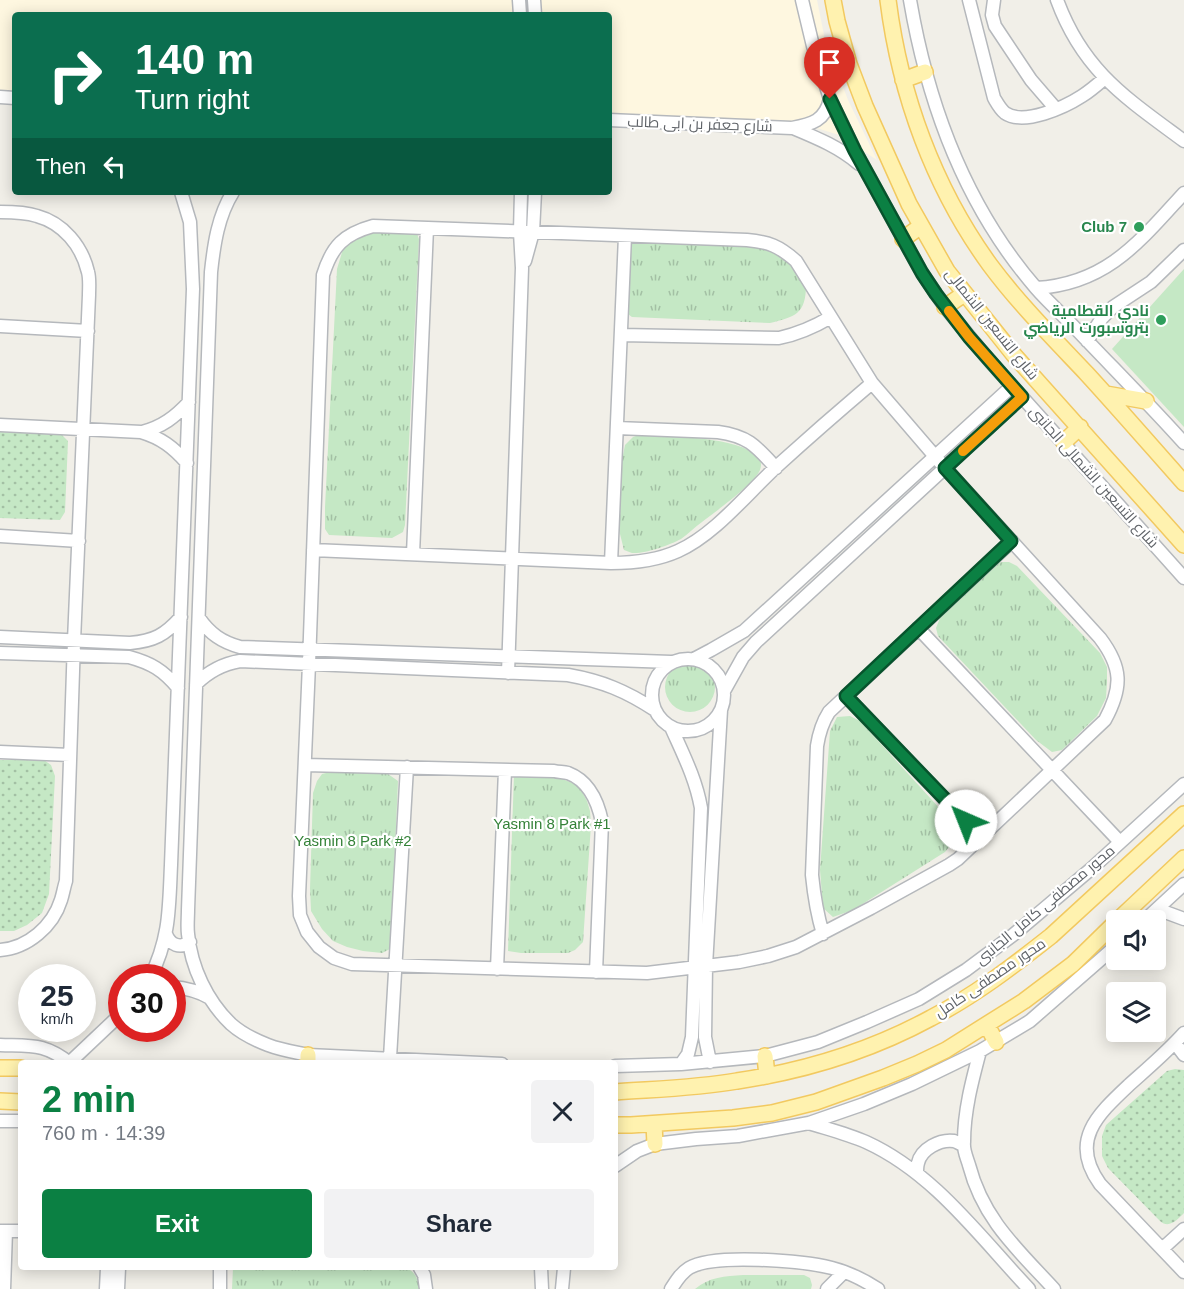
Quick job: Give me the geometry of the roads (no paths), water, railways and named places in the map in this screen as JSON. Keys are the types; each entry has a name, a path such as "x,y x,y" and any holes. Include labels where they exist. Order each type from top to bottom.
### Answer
{"main road":[{"name":"شارع التسعين الشمالى","path":"833,0 849,64 865,106 909,204 947,272 1022,363 1184,545"},
{"path":"837,21 842,0"},
{"path":"888,0 903,80 922,139 948,196 973,239 1014,296 1106,394 1184,483"},
{"path":"903,80 925,72"},
{"path":"903,239 921,226"},
{"path":"945,307 964,294"},
{"path":"1106,394 1146,401"},
{"path":"1064,442 1080,427"},
{"name":"محور مصطفى كامل","path":"618,1092 702,1086 767,1076 813,1065 904,1032 956,1004 1029,954 1184,814"},
{"path":"1129,910 1184,858"},
{"path":"618,1125 733,1118 772,1113 858,1088 946,1050 987,1025 1024,1001 1073,964 1106,932"},
{"path":"987,1025 996,1042"},
{"path":"765,1056 767,1076"},
{"path":"0,1068 18,1068"},
{"path":"0,1101 18,1102"},
{"path":"654,1124 655,1144"}],"street":[{"name":"شارع التسعين الشمالى الجانبى","path":"802,0 813,46 830,99 848,138 922,273 969,337 1184,578"},
{"path":"910,0 925,72 943,130 972,193 991,226 1036,288 1184,442"},
{"path":"969,0 994,98 1005,113 1024,118 1056,109 1083,96 1104,78"},
{"path":"993,0 992,15 995,26 1031,80 1056,109"},
{"path":"1057,0 1068,27 1090,62 1104,78 1184,141"},
{"name":"شارع جعفر بن ابى طالب","path":"612,120 792,128 816,122 828,108 830,99"},
{"path":"1165,127 1184,129"},
{"name":"شارع جعفر بن ابى طالب","path":"792,128 840,149 864,167"},
{"path":"1036,288 1064,285 1124,255 1184,193"},
{"path":"156,964 166,934 169,910 193,289 190,222 182,195"},
{"path":"233,195 220,222 213,247 188,910 192,956 211,999 232,1026 251,1038 308,1059 427,1060"},
{"path":"508,673 522,268 521,195"},
{"path":"522,268 533,232 535,195"},
{"path":"0,212 19,212 38,216 56,224 71,237 82,253 89,274 66,881 61,902 51,921 36,936 22,945 0,950"},
{"path":"373,226 427,228 765,242 782,249 796,261 872,382 935,457 1100,638 1110,652 1117,669 1118,687 1114,704 1106,720 958,859 823,934 796,947 768,956 739,962 647,973 352,964 334,958 319,947 307,933 300,915 298,896 310,650 323,274 327,260 335,248 346,237 359,230 373,226"},
{"path":"413,554 427,228"},
{"path":"611,562 625,236"},
{"path":"1087,341 1107,312 1151,282 1184,250"},
{"path":"193,289 211,290"},
{"path":"621,335 779,338 805,331 831,317"},
{"path":"0,326 88,331"},
{"path":"313,550 634,563 657,559 679,551 699,539 872,382"},
{"path":"694,659 744,631 1012,386"},
{"path":"724,691 738,665 756,642 1022,397"},
{"path":"141,432 154,429 167,422 189,402"},
{"path":"0,425 141,432 166,442 187,463"},
{"path":"617,428 732,434 759,448 776,468"},
{"path":"0,536 79,541"},
{"path":"823,934 817,915 812,875 817,746 823,723 829,712 1011,541"},
{"path":"0,637 145,642 171,628 181,616"},
{"path":"199,618 216,638 240,647 671,662 694,659 705,663 721,680 724,691 721,710 708,725 699,729 690,731 670,727"},
{"path":"918,628 1120,842"},
{"path":"0,653 129,657 143,661 163,672 178,688"},
{"path":"196,684 216,668 240,661 568,675 587,678 622,691 655,710"},
{"path":"671,662 656,678 652,688 652,699 655,710 670,727 692,773 701,808 701,967 705,1037 710,1062"},
{"path":"846,696 981,837"},
{"path":"681,1064 688,1054 692,1036 701,967 721,710"},
{"path":"0,752 70,755"},
{"path":"305,765 554,771 568,773 582,781 599,806 602,822 596,972"},
{"path":"390,1058 407,768"},
{"path":"497,969 505,770"},
{"name":"محور مصطفى كامل الجانبى","path":"618,1066 681,1064 765,1056 818,1042 919,999 966,970 1013,935 1091,869 1184,784"},
{"path":"174,799 192,800"},
{"path":"1184,884 1157,909 1184,919"},
{"path":"166,934 171,943 175,945 186,945 190,942"},
{"path":"618,1164 637,1151 655,1144 738,1136 809,1123 912,1084 980,1051 1030,1021 1106,955"},
{"path":"186,988 211,999"},
{"path":"73,1060 108,1026"},
{"path":"1184,1034 1100,1113 1090,1130 1086,1151 1093,1173 1100,1184 1184,1272"},
{"path":"1174,1043 1184,1055"},
{"path":"0,1045 45,1048 53,1050 66,1060"},
{"path":"980,1051 969,1092 963,1145 976,1188 984,1206 1008,1240 1054,1289"},
{"path":"0,1121 18,1121"},
{"path":"809,1123 865,1142 917,1173 944,1197 1029,1289"},
{"path":"917,1173 918,1162 923,1153 932,1146 941,1142 954,1141 963,1145"},
{"path":"1162,1249 1184,1229"},
{"path":"4,1289 3,1231 18,1232"},
{"path":"671,1289 688,1268 702,1262 719,1260 791,1262 819,1266 844,1272 878,1289"},
{"path":"106,1289 112,1270"},
{"path":"113,1270 118,1289"},
{"path":"220,1270 220,1289"},
{"path":"421,1270 426,1289"},
{"path":"542,1270 542,1289"},
{"path":"562,1289 564,1270"},
{"path":"827,1289 844,1272"}],"place":[{"name":"Club 7","path":"1139,227"},
{"name":"نادي القطامية بتروسبورت الرياضي","path":"1161,320"}],"park label":[{"name":"Yasmin 8 Park #1","path":"552,824"},
{"name":"Yasmin 8 Park #2","path":"353,841"}]}
